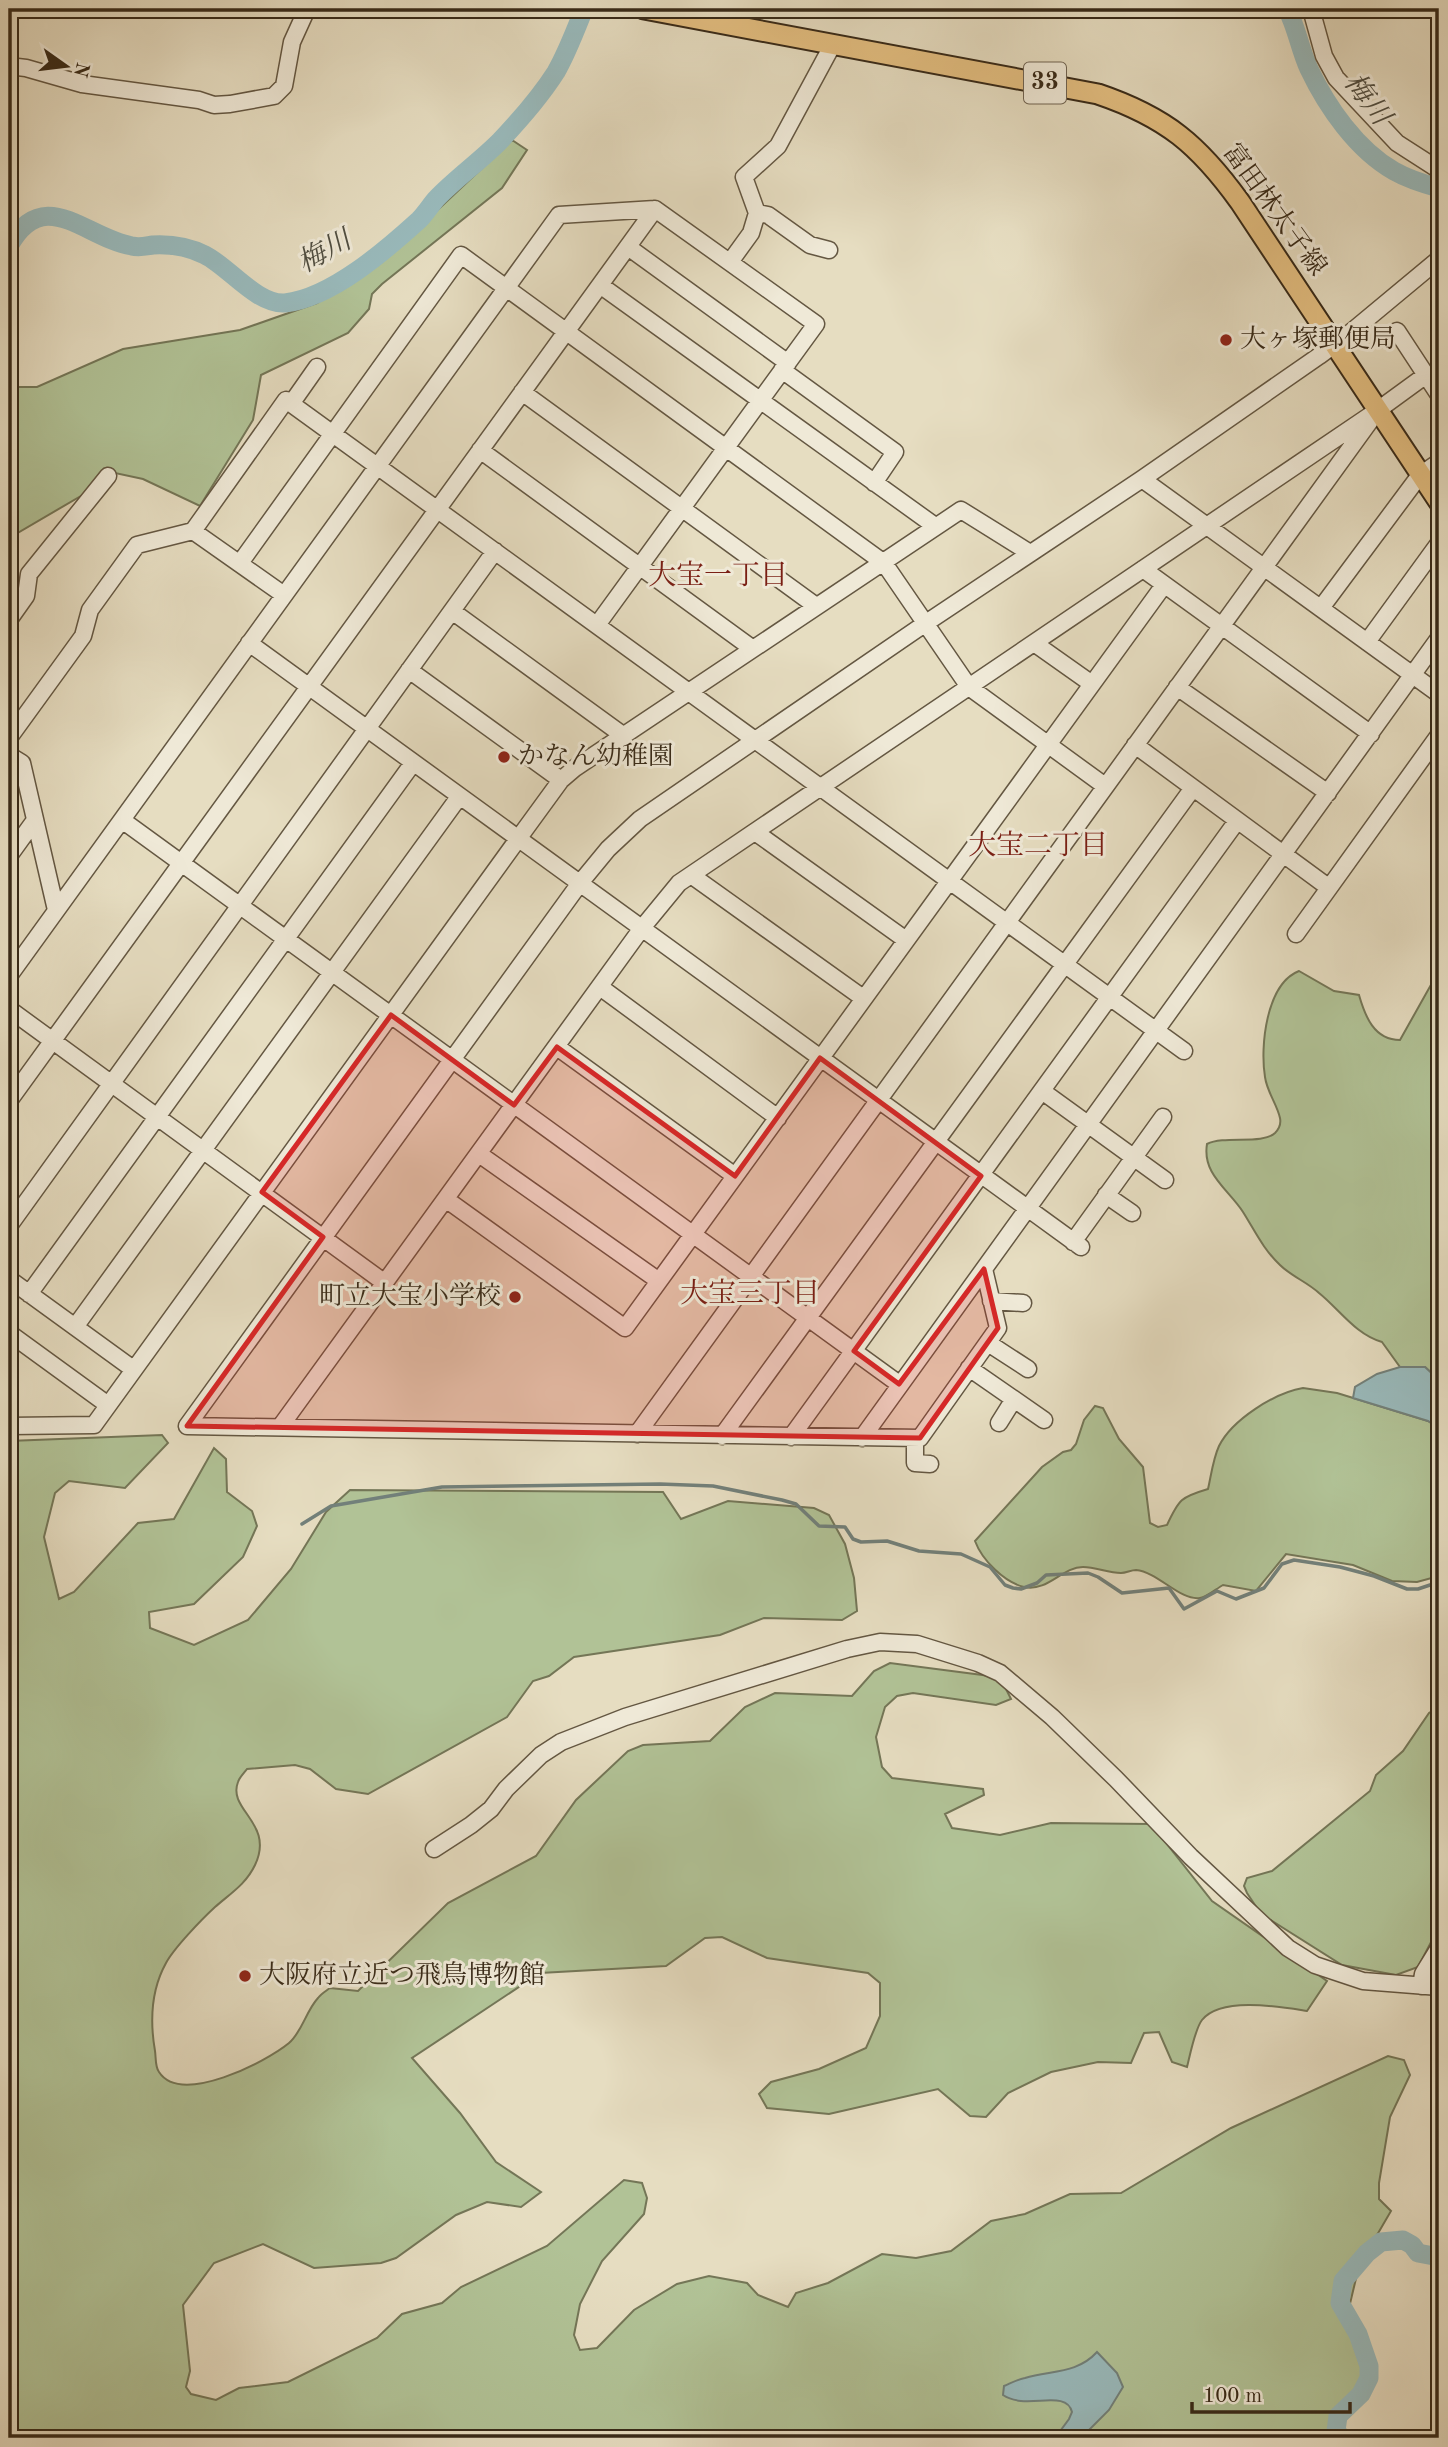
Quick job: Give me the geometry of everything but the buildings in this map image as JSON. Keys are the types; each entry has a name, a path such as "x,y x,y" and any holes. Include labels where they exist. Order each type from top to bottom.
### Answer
{"main road":[{"name":"富田林太子線","path":"644,9 1098,94 1147,113 1182,136 1212,165 1240,202 1439,502"}],"street":[{"path":"9,65 82,84 200,100 214,105 263,100 274,96 284,86 292,42 307,9"},
{"path":"1311,9 1324,56 1336,78 1398,143 1439,170"},
{"path":"730,262 751,233 757,213 744,177 778,146 833,44"},
{"path":"9,1101 655,209"},
{"path":"9,976 559,215 655,209 816,324 597,625"},
{"path":"757,213 768,215 810,246 830,250"},
{"path":"628,247 895,452 874,483"},
{"path":"240,564 461,255 884,563 969,687 1105,786"},
{"path":"984,1269 998,1328 920,1438 187,1426 580,883 608,849 640,819 1142,479 1336,343 1439,259"},
{"path":"600,285 935,526"},
{"path":"1397,331 1439,395"},
{"path":"290,404 317,367"},
{"path":"280,1427 669,893 691,875 1426,375"},
{"path":"522,392 816,606"},
{"path":"9,738 83,636 90,610 137,545 193,531 286,400 1184,1051"},
{"path":"637,1434 1378,410"},
{"path":"480,450 752,649"},
{"path":"1321,608 1420,475 1439,462"},
{"path":"9,620 26,596 29,574 108,476"},
{"path":"1142,479 1439,694"},
{"path":"9,1426 94,1425 561,780 575,768 961,510 1030,553"},
{"path":"193,531 284,595"},
{"path":"1367,642 1439,543"},
{"path":"9,1226 495,551"},
{"path":"1143,569 1371,734"},
{"path":"447,1200 625,1328 1164,584"},
{"path":"452,611 624,736"},
{"path":"862,1438 1439,638"},
{"path":"249,643 1077,1244 1106,1195 1163,1117"},
{"path":"1034,643 1092,684"},
{"path":"409,670 561,780"},
{"path":"1177,687 1328,793"},
{"path":"1296,934 1439,735"},
{"path":"1135,745 1328,887"},
{"path":"9,754 22,763 55,910"},
{"path":"29,1294 413,763"},
{"path":"722,1436 1192,788"},
{"path":"75,1327 460,797"},
{"path":"9,856 35,820"},
{"path":"121,820 692,1236 900,1384"},
{"path":"792,1437 1237,821"},
{"path":"755,832 906,940"},
{"path":"691,875 863,998"},
{"path":"600,987 778,1118"},
{"path":"9,1009 385,1283"},
{"path":"557,1047 735,1176"},
{"path":"1042,1091 1165,1180"},
{"path":"480,1154 659,1282"},
{"path":"1106,1195 1132,1213"},
{"path":"9,1279 133,1369"},
{"path":"991,1301 1023,1303"},
{"path":"9,1333 108,1405"},
{"path":"988,1342 1028,1369"},
{"path":"969,1368 1044,1420"},
{"path":"999,1423 1014,1399"},
{"path":"915,1438 915,1463 930,1464"},
{"path":"434,1849 491,1809 506,1789 541,1755 561,1742 625,1717 847,1649 880,1643 917,1644 978,1662 1000,1673 1052,1717 1191,1857 1288,1948 1315,1965 1363,1981 1439,1987"},
{"path":"1421,1986 1423,1974 1439,1948"}],"highlighted area":[{"path":"391,1015 514,1105 557,1047 735,1176 820,1058 981,1176 854,1351 899,1384 984,1269 998,1328 920,1438 187,1426 323,1237 262,1192"}],"green space":[{"path":"512,140 527,150 502,188 382,284 372,294 369,309 348,333 261,375 253,420 200,506 143,479 106,471 86,493 9,538 9,387 37,387 123,349 240,330 317,303 394,251"},
{"path":"1439,943 1439,1380 1425,1367 1400,1367 1382,1342 1356,1328 1314,1289 1280,1265 1212,1173 1206,1155 1207,1144 1215,1141 1261,1139 1269,1137 1279,1128 1280,1118 1265,1077 1264,1050 1272,1002 1288,978 1299,971 1334,991 1359,995 1364,1011 1377,1031 1383,1036 1400,1040 1432,983 1435,949"},
{"path":"1303,1388 1337,1393 1428,1421 1439,1428 1439,1576 1417,1582 1392,1581 1353,1565 1286,1554 1256,1591 1223,1585 1209,1595 1192,1598 1136,1570 1121,1573 1088,1567 1075,1568 1040,1586 1024,1587 1002,1575 988,1563 978,1548 975,1541 1042,1467 1063,1452 1071,1450 1076,1444 1084,1420 1095,1406 1103,1408 1119,1439 1143,1467 1150,1523 1158,1527 1167,1525 1182,1500 1208,1489 1219,1446 1234,1427 1267,1402"},
{"path":"162,1435 168,1443 125,1488 69,1481 55,1493 44,1537 59,1599 74,1592 138,1523 174,1519 214,1448 226,1459 227,1492 252,1511 257,1526 243,1557 194,1604 149,1612 150,1628 194,1645 248,1620 291,1569 326,1512 350,1490 663,1492 681,1519 728,1501 814,1508 829,1515 845,1544 854,1578 857,1611 842,1620 764,1618 720,1635 574,1657 549,1676 533,1681 507,1717 368,1794 336,1789 310,1769 295,1765 247,1769 239,1780 236,1792 259,1838 260,1851 255,1865 243,1883 209,1912 175,1950 157,1984 152,2018 156,2065 159,2072 170,2081 185,2084 204,2083 244,2069 278,2051 289,2043 314,2003 330,1988 358,1991 448,1903 536,1856 576,1800 628,1751 643,1745 710,1741 745,1707 775,1693 852,1696 874,1671 890,1663 990,1676 1004,1685 1011,1699 996,1705 913,1693 897,1696 885,1707 876,1737 882,1767 892,1778 983,1789 984,1795 945,1814 952,1828 1000,1835 1051,1823 1151,1824 1212,1901 1327,1981 1307,2011 1252,2005 1223,2008 1211,2013 1199,2024 1187,2067 1172,2062 1159,2032 1144,2033 1131,2063 1098,2062 1051,2072 1008,2093 986,2117 970,2116 938,2089 829,2114 767,2108 759,2094 771,2082 819,2069 866,2048 880,2016 880,1983 868,1973 767,1958 722,1937 705,1938 666,1966 540,1973 412,2058 460,2113 496,2162 541,2192 521,2207 487,2202 456,2215 396,2258 381,2263 314,2268 263,2244 214,2263 183,2305 190,2371 186,2387 191,2394 216,2400 239,2388 288,2382 377,2338 402,2314 442,2303 461,2287 547,2246 624,2180 642,2183 647,2198 644,2214 602,2261 580,2304 574,2335 580,2350 597,2348 634,2310 677,2284 709,2276 747,2283 758,2295 788,2307 796,2293 828,2283 882,2254 916,2258 951,2251 991,2221 1025,2214 1070,2194 1121,2193 1231,2128 1388,2056 1404,2060 1410,2075 1390,2117 1379,2183 1379,2199 1391,2211 1359,2266 1348,2312 1362,2336 1368,2368 1325,2438 9,2438 9,1441"},
{"path":"1439,1707 1439,1927 1418,1967 1396,1975 1342,1965 1261,1914 1244,1886 1247,1878 1272,1871 1370,1791 1376,1775 1403,1751 1429,1713"}],"water":[{"path":"1400,1367 1425,1367 1439,1380 1439,1428 1428,1421 1353,1398 1355,1387 1377,1374"},
{"path":"1097,2352 1117,2373 1123,2387 1109,2410 1081,2438 1055,2438 1072,2412 1062,2401 1023,2401 1003,2395 1004,2386 1022,2379 1072,2368"}],"waterway":[{"name":"梅川","path":"9,246 22,228 36,218 51,216 66,219 132,246 173,246 199,252 254,292 275,302 285,303 321,292 357,271 391,245 419,220 443,192 507,134 556,72 584,9"},
{"name":"梅川","path":"1287,9 1309,69 1344,126 1380,162 1416,181 1439,188"},
{"path":"302,1524 331,1506 442,1487 660,1484 713,1486 796,1504 819,1526 845,1527 853,1539 861,1542 887,1541 919,1551 961,1554 990,1567 1005,1585 1013,1588 1021,1589 1037,1583 1046,1575 1088,1573 1122,1593 1169,1588 1184,1609 1217,1591 1236,1599 1264,1588 1282,1564 1294,1560 1340,1567 1407,1589 1418,1589 1439,1582"},
{"path":"1342,2438 1336,2431 1338,2416 1361,2394 1369,2378 1369,2366 1358,2334 1340,2303 1343,2281 1367,2253 1381,2242 1403,2240 1412,2245 1418,2253 1439,2257"}],"place":[{"name":"大ヶ塚郵便局","path":"1226,340"},
{"name":"かなん幼稚園","path":"504,757"},
{"name":"町立大宝小学校","path":"515,1297"},
{"name":"大阪府立近つ飛鳥博物館","path":"245,1976"}],"district":[{"name":"大宝一丁目","path":"718,577"},
{"name":"大宝二丁目","path":"1038,847"},
{"name":"大宝三丁目","path":"750,1295"}]}
